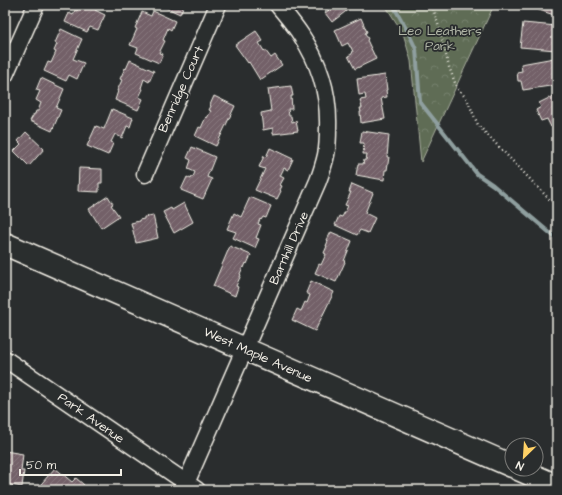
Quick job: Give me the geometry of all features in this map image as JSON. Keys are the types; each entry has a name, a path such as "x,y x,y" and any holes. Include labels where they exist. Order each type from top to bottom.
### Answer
{"main road":[{"name":"West Maple Avenue","path":"5,244 504,463"},
{"path":"536,477 557,486"}],"street":[{"path":"5,75 36,5"},
{"name":"Benridge Court","path":"145,174 218,5"},
{"name":"Barnhill Drive","path":"188,487 244,349 318,181 328,146 329,114 322,76 313,55 300,34 278,5"},
{"name":"Park Avenue","path":"5,358 188,487"}],"path":[{"path":"432,5 449,66 457,88 467,99 478,126 550,200 557,203"}],"green space":[{"name":"Leo Leathers Park","path":"385,5 494,5 421,162 411,61 403,33"}],"building":[{"path":"80,5 97,5 95,10 105,15 98,30 90,27 87,32 65,22 69,13 73,15 75,10 77,11"},
{"path":"160,5 184,5 180,14"},
{"path":"325,5 354,5 332,22 325,13 329,10"},
{"path":"557,5 557,16 527,6"},
{"path":"153,11 175,21 171,30 168,28 163,40 165,41 159,53 163,54 159,63 136,53 138,48 130,45 142,12 151,16"},
{"path":"361,18 367,32 365,33 368,39 367,40 376,59 355,69 348,56 353,52 351,47 348,43 342,46 335,30"},
{"path":"523,23 557,26 556,50 520,47"},
{"path":"61,29 82,39 73,59 84,63 77,79 69,75 66,81 44,71 48,62 51,63 56,52 54,51 57,44 55,43"},
{"path":"256,31 263,41 259,43 264,51 265,50 271,58 275,55 282,65 260,80 249,62 248,63 235,45"},
{"path":"554,58 557,72 557,85 523,90 521,81 518,81 517,72 522,71 521,64"},
{"path":"130,60 154,71 149,82 144,79 141,88 143,89 139,97 143,99 138,110 115,100 122,80 120,79"},
{"path":"385,75 387,97 381,98 385,119 361,123 360,108 362,108 360,100 366,99 365,94 359,95 357,79"},
{"path":"41,78 64,89 56,108 61,110 52,131 30,121 36,111 38,111 41,103 36,100 40,91 36,90"},
{"path":"291,86 293,96 291,96 292,109 288,109 289,116 291,116 292,122 296,121 298,131 273,134 273,128 263,130 261,113 271,111 268,89"},
{"path":"557,94 557,124 551,127 547,119 541,121 536,110 541,107 539,103"},
{"path":"214,96 235,106 216,146 195,136 199,127 201,128 206,117 207,118 211,111 209,110 210,105"},
{"path":"112,109 133,118 130,127 127,126 122,138 115,134 111,142 113,143 108,155 87,146 96,126 104,129"},
{"path":"362,131 389,135 387,157 389,157 384,180 356,175 358,164 363,164 364,160 366,160 367,154 363,154 364,143 360,143"},
{"path":"26,132 44,149 29,166 14,151 21,144 18,141"},
{"path":"192,147 215,157 207,177 212,179 203,199 181,190 187,177 191,179 195,172 188,169 191,160 187,158"},
{"path":"270,148 293,159 288,170 284,168 280,176 284,178 280,185 282,186 281,191 277,199 255,190 265,169 259,167"},
{"path":"79,168 102,169 102,183 99,183 99,192 78,191"},
{"path":"352,184 373,193 365,213 375,218 368,233 360,230 357,235 335,225 339,216 342,217 348,206 345,205 351,192 349,192"},
{"path":"108,196 113,204 111,205 119,216 101,228 89,209"},
{"path":"250,197 271,206 266,218 263,217 261,220 260,219 258,224 261,225 256,238 259,239 255,248 233,238 236,232 227,229 234,213 241,217"},
{"path":"184,203 193,222 174,233 163,212 171,208 172,210"},
{"path":"153,215 158,238 136,243 131,223"},
{"path":"331,232 352,241 336,282 315,273 326,254 324,253 327,246 327,240"},
{"path":"230,246 251,255 240,274 241,275 236,286 238,287 235,296 213,286"},
{"path":"311,281 334,292 315,331 292,320 297,309 301,311 305,302 307,303 310,295 306,293"},
{"path":"5,451 23,454 21,471 24,471 22,487 5,484"},
{"path":"55,468 72,482 76,478 84,485 79,490 36,490"}],"waterway":[{"path":"393,5 416,49 420,102 477,174 493,185 557,239"}]}
